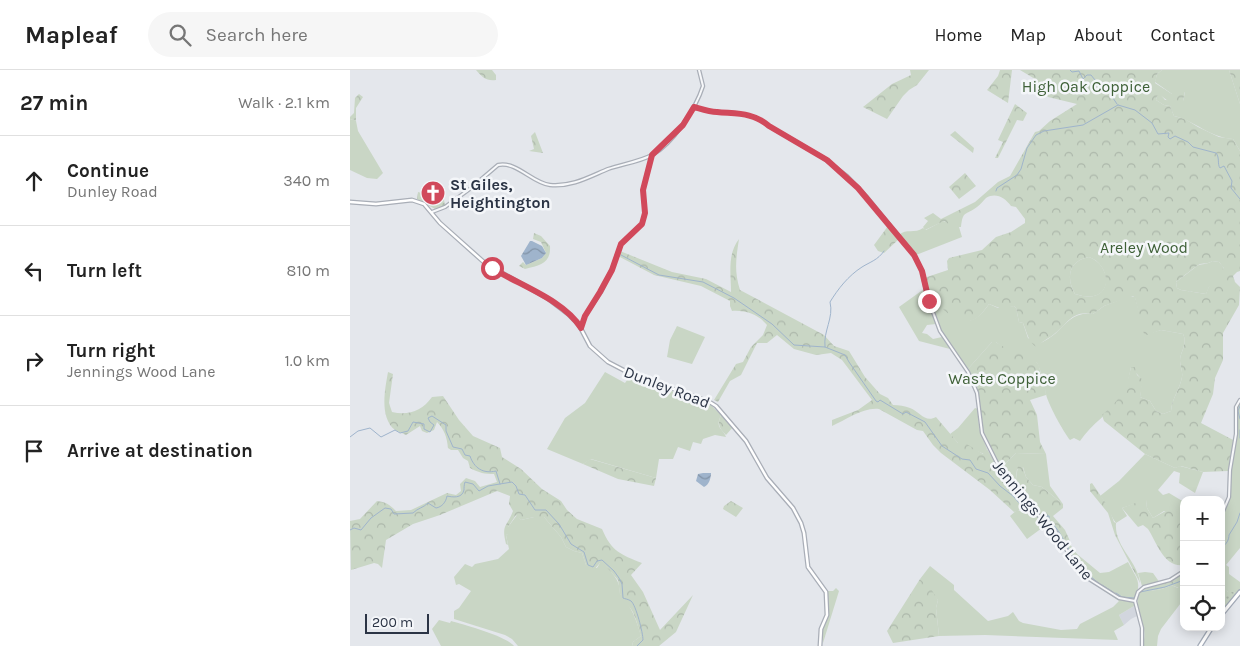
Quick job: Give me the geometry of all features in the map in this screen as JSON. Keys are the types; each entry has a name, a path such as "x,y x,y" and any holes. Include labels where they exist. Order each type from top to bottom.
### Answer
{"main road":[{"path":"1225,610 1240,592"},
{"path":"1200,646 1209,631"}],"street":[{"path":"432,212 445,208 475,185 495,166 500,164 512,167 539,182 557,185 576,183 614,167 652,155 683,125 694,107 703,86 699,70"},
{"name":"Jennings Wood Lane","path":"694,107 715,112 742,114 761,119 769,126 827,160 858,188 914,255 922,271 927,296 941,334 968,372 976,393 982,433 1000,469 1038,515 1056,531 1075,564 1089,579 1119,598 1134,601"},
{"path":"581,328 585,316 612,270 621,244 642,224 645,213 643,190 652,155"},
{"name":"Dunley Road","path":"350,202 376,204 416,200 424,204 440,223 486,264 547,298 575,320 593,349 614,366 632,375 713,403 746,441 764,474 792,508 801,523 808,567 826,592 827,614 821,628 820,646"},
{"path":"1225,506 1229,497 1230,465 1236,434 1236,407 1240,400"},
{"path":"1142,646 1142,628 1134,601 1141,588 1170,580 1180,574"}],"shaded area":[{"path":"1134,606 1137,616 1124,625 1119,615"}],"green space":[{"path":"476,70 492,70 496,75 496,80 485,78"},
{"path":"910,70 929,70 917,85 903,96 887,119 863,107 892,84 911,75"},
{"name":"High Oak Coppice","path":"1000,70 1012,70 1008,103 987,90 998,76"},
{"name":"Areley Wood","path":"1020,70 1162,70 1157,74 1155,83 1172,94 1185,91 1183,101 1168,101 1160,95 1157,96 1156,100 1170,106 1174,116 1185,119 1219,137 1233,139 1240,151 1240,271 1233,276 1235,282 1240,287 1239,305 1223,333 1223,360 1215,378 1213,394 1201,423 1235,441 1228,471 1203,472 1181,466 1175,468 1145,454 1104,421 1102,415 1121,394 1131,367 1135,367 1137,375 1143,380 1140,397 1150,401 1156,411 1163,414 1171,411 1182,377 1180,358 1185,341 1183,334 1161,330 1147,335 1144,334 1133,296 1104,306 1093,314 1086,313 1074,316 1038,348 1030,340 1023,323 1019,322 1014,306 1002,309 989,304 974,320 964,321 952,316 940,305 931,306 924,278 948,270 947,261 949,258 982,250 996,237 1011,232 1025,223 1025,219 1016,207 1011,206 1000,197 990,196 965,214 961,227 953,227 944,221 925,230 923,227 928,221 924,218 933,213 941,219 975,202 998,182 1010,176 1035,132 1077,104 1048,97 1035,79","holes":["1089,257 1097,261 1102,268 1106,283 1103,290 1097,295 1075,294 1070,282 1071,271 1077,262","1212,261 1219,262 1224,268 1213,275 1206,294 1177,288 1176,282 1200,264"]},
{"path":"1162,70 1229,70 1240,104 1240,151 1233,139 1216,135 1189,121 1174,116 1170,106 1156,100 1160,94 1165,100 1183,101 1185,92 1176,95 1172,94 1155,82 1157,74"},
{"path":"1229,70 1240,70 1240,104"},
{"path":"359,94 363,97 356,108 356,121 350,120 354,113 355,98"},
{"path":"1015,104 1027,113 1023,121 1017,120 998,158 995,158 1003,142 998,140"},
{"path":"350,120 356,121 358,131 383,173 377,179 367,178 350,170"},
{"path":"955,131 974,148 973,153 950,135"},
{"path":"535,132 543,153 529,151 534,149 531,136"},
{"path":"965,173 976,186 959,199 949,187"},
{"path":"431,191 443,193 445,206 435,209 417,199 418,192 425,194"},
{"path":"943,221 959,227 962,237 916,255 899,235 923,228 926,230"},
{"path":"888,226 899,239 884,253 878,251 874,245"},
{"path":"534,233 541,236 550,246 549,256 544,262 525,269 519,266 523,262 526,265 542,258 546,253 541,242 533,239"},
{"path":"739,239 736,265 740,290 824,335 834,346 849,351 865,377 893,405 910,408 929,419 936,417 958,443 965,443 983,454 987,449 1005,478 1019,493 1020,491 1011,482 1016,479 1018,465 1022,465 1026,477 1033,485 1042,487 1063,504 1063,508 1053,516 1065,530 1070,541 1069,543 1065,544 1054,528 1045,520 1037,520 1020,510 1014,512 990,490 941,453 923,431 917,430 879,409 861,412 832,426 832,420 858,410 872,400 842,360 831,353 816,355 794,349 777,335 767,343 757,343 741,375 730,381 718,402 714,400 736,364 743,362 751,347 763,335 767,325 760,318 752,314 732,311 730,301 701,286 654,275 618,256 620,251 672,272 706,279 731,292 731,258"},
{"path":"1089,257 1097,261 1103,268 1106,283 1103,290 1097,295 1075,294 1070,282 1071,271 1077,262"},
{"path":"1212,261 1219,262 1224,268 1209,287 1206,294 1177,288 1176,282 1197,266"},
{"path":"924,289 936,324 927,325 922,333 927,334 933,339 942,337 950,349 919,341 899,307"},
{"path":"1130,296 1135,297 1145,334 1161,330 1183,334 1184,345 1180,361 1182,377 1180,386 1171,411 1163,414 1156,411 1150,401 1140,397 1142,380 1131,367 1121,397 1089,429 1080,441 1074,438 1070,440 1052,410 1037,363 1003,348 996,342 992,342 967,370 941,331 932,306 941,305 954,316 966,321 977,318 989,304 998,308 1014,306 1019,322 1023,323 1028,338 1039,344 1077,316 1093,314 1104,306"},
{"path":"677,326 705,337 692,364 667,357 670,340"},
{"name":"Waste Coppice","path":"992,342 996,342 1029,357 1038,364 1046,395 1030,400 1037,415 1040,442 1046,454 1016,453 1004,465 999,466 988,444 984,435 974,384 967,370"},
{"path":"388,372 393,374 389,403 392,412 409,413 424,406 432,397 443,396 459,420 473,436 500,448 502,457 521,469 542,489 561,501 577,519 602,529 613,547 628,557 642,563 631,575 643,592 660,630 693,595 676,632 659,646 632,646 633,642 641,636 632,611 621,600 618,580 604,564 600,563 592,572 586,565 582,553 566,547 561,537 544,517 521,520 516,515 508,527 509,534 506,535 508,545 506,544 504,529 513,511 509,504 510,496 497,491 413,524 386,540 382,568 374,563 351,570 350,521 360,519 377,501 388,504 396,511 411,510 447,493 456,495 461,491 460,484 466,478 475,481 480,487 497,482 494,474 482,473 470,468 468,461 463,458 458,450 448,448 445,434 437,422 434,430 427,433 422,431 420,426 406,435 395,430 387,418 384,402"},
{"path":"605,372 625,383 630,376 711,405 721,415 719,425 726,437 715,435 703,439 701,444 693,442 690,451 678,447 673,459 659,459 656,478 591,459 583,464 547,449 565,418 585,403"},
{"path":"1240,402 1240,548 1226,565 1229,567 1229,574 1240,582 1240,590 1237,594 1225,590 1225,508 1230,497 1231,465 1237,438 1237,408"},
{"path":"975,408 978,409 979,428 987,449 984,454 958,443 950,434 958,428"},
{"path":"721,415 733,427 726,435 719,426"},
{"path":"1016,453 1046,454 1050,486 1063,504 1042,487 1033,485 1026,477 1023,467 1017,469 1016,479 1011,482 999,466 1004,465"},
{"path":"1145,454 1175,468 1180,466 1203,472 1195,493 1179,483 1180,473 1174,471 1158,490 1163,495 1169,493 1180,500 1180,514 1164,511 1153,518 1147,508 1146,500 1122,508 1127,516 1116,523 1100,496 1119,481"},
{"path":"590,459 656,478 654,486 618,479 583,464"},
{"path":"1092,483 1109,508 1116,523 1116,532 1122,547 1135,568 1140,583 1115,535 1108,513 1090,491 1090,484"},
{"path":"1146,499 1147,508 1153,518 1171,508 1180,513 1180,565 1171,563 1166,559 1148,529 1143,525 1138,527 1122,508"},
{"path":"731,501 743,508 736,517 723,509"},
{"path":"1017,510 1028,513 1051,528 1042,528 1027,539 1010,516"},
{"path":"517,515 521,520 544,517 561,537 566,547 582,553 586,565 597,568 600,563 604,563 617,581 620,594 631,609 637,624 641,636 633,642 632,646 518,646 505,635 454,619 454,611 459,608 471,591 459,584 456,585 454,577 465,564 472,567 475,564 498,559 509,549 506,535 508,534 508,527"},
{"path":"1069,543 1077,554 1100,573 1109,572 1128,562 1138,584 1134,599 1117,595 1087,576 1077,566 1069,552 1065,544"},
{"path":"930,566 954,585 954,590 988,621 1008,616 1013,612 1019,621 1023,623 1061,630 1077,629 1080,624 1113,607 1119,601 1091,582 1119,599 1134,602 1134,606 1119,615 1124,625 1114,631 1118,640 985,635 939,636 936,608 938,600 920,579"},
{"path":"1138,573 1153,573 1160,583 1142,586"},
{"path":"1180,575 1179,588 1171,585 1156,590 1141,590 1172,581"},
{"path":"920,579 931,589 938,600 936,608 939,636 893,643 887,631"},
{"path":"1171,585 1178,588 1180,586 1180,604 1161,629 1157,646 1143,646 1144,632 1137,605 1141,590 1156,590"},
{"path":"836,588 839,591 823,643 822,629 828,615 827,591 833,591"},
{"path":"1225,589 1237,594 1225,608"},
{"path":"439,620 450,623 451,621 485,631 503,638 514,646 441,646 432,629"}],"water":[{"path":"530,241 542,246 546,253 542,258 526,265 521,256"},
{"path":"711,473 707,485 704,487 696,481 698,474"}],"waterway":[{"path":"1070,70 1072,72 1079,71 1083,79 1087,75 1091,75 1095,80 1106,84 1107,89 1117,104"},
{"path":"1118,105 1135,110 1152,123 1158,134 1169,133 1168,137 1170,139 1175,136 1188,142 1193,147 1216,153 1220,168 1224,166 1232,181 1231,188 1240,199"},
{"path":"996,191 997,188 1017,175 1021,169 1027,148 1036,135 1044,131 1083,125 1118,105"},
{"path":"825,347 831,314 830,302 852,274 877,259 884,251"},
{"path":"621,255 659,275 703,282 734,298 772,324 794,345 825,347 845,355 876,401 880,400 903,414 906,412 925,422 942,446 962,459 970,460 976,469 988,473 1028,513"},
{"path":"1240,406 1238,411 1240,419"},
{"path":"350,437 358,431 370,428 381,437 395,430 400,433 408,431 413,422 424,424 424,429 430,432 434,425 428,418 432,416 446,425 446,431 453,447 462,449 465,455 470,456 474,464 483,471 496,471 500,484"},
{"path":"1240,430 1240,438"},
{"path":"350,530 354,528 361,530 371,518 385,508 391,509 394,514 413,513 428,503 436,508 443,504 447,496 457,497 461,495 465,482 473,484 479,491 488,486 512,482 519,494 525,495 535,510 546,510 559,524 571,544 584,552 588,565 593,567 597,561 602,560 614,571 622,584 623,598 630,600 639,619 643,640 637,646"},
{"path":"1225,545 1240,513"},
{"path":"1044,519 1049,516 1049,520 1060,534 1077,563 1100,584"},
{"path":"1140,592 1165,587 1180,581"},
{"path":"1102,585 1113,592"},
{"path":"1116,593 1122,597 1134,598"}],"place":[{"name":"St Giles, Heightington","path":"433,193"}],"route":[{"path":"492,268 547,298 575,320 581,328 585,316 612,270 621,244 644,221 643,190 652,155 683,125 694,107 706,111 742,114 761,119 769,126 822,156 847,176 914,255 922,271 929,301"}]}
